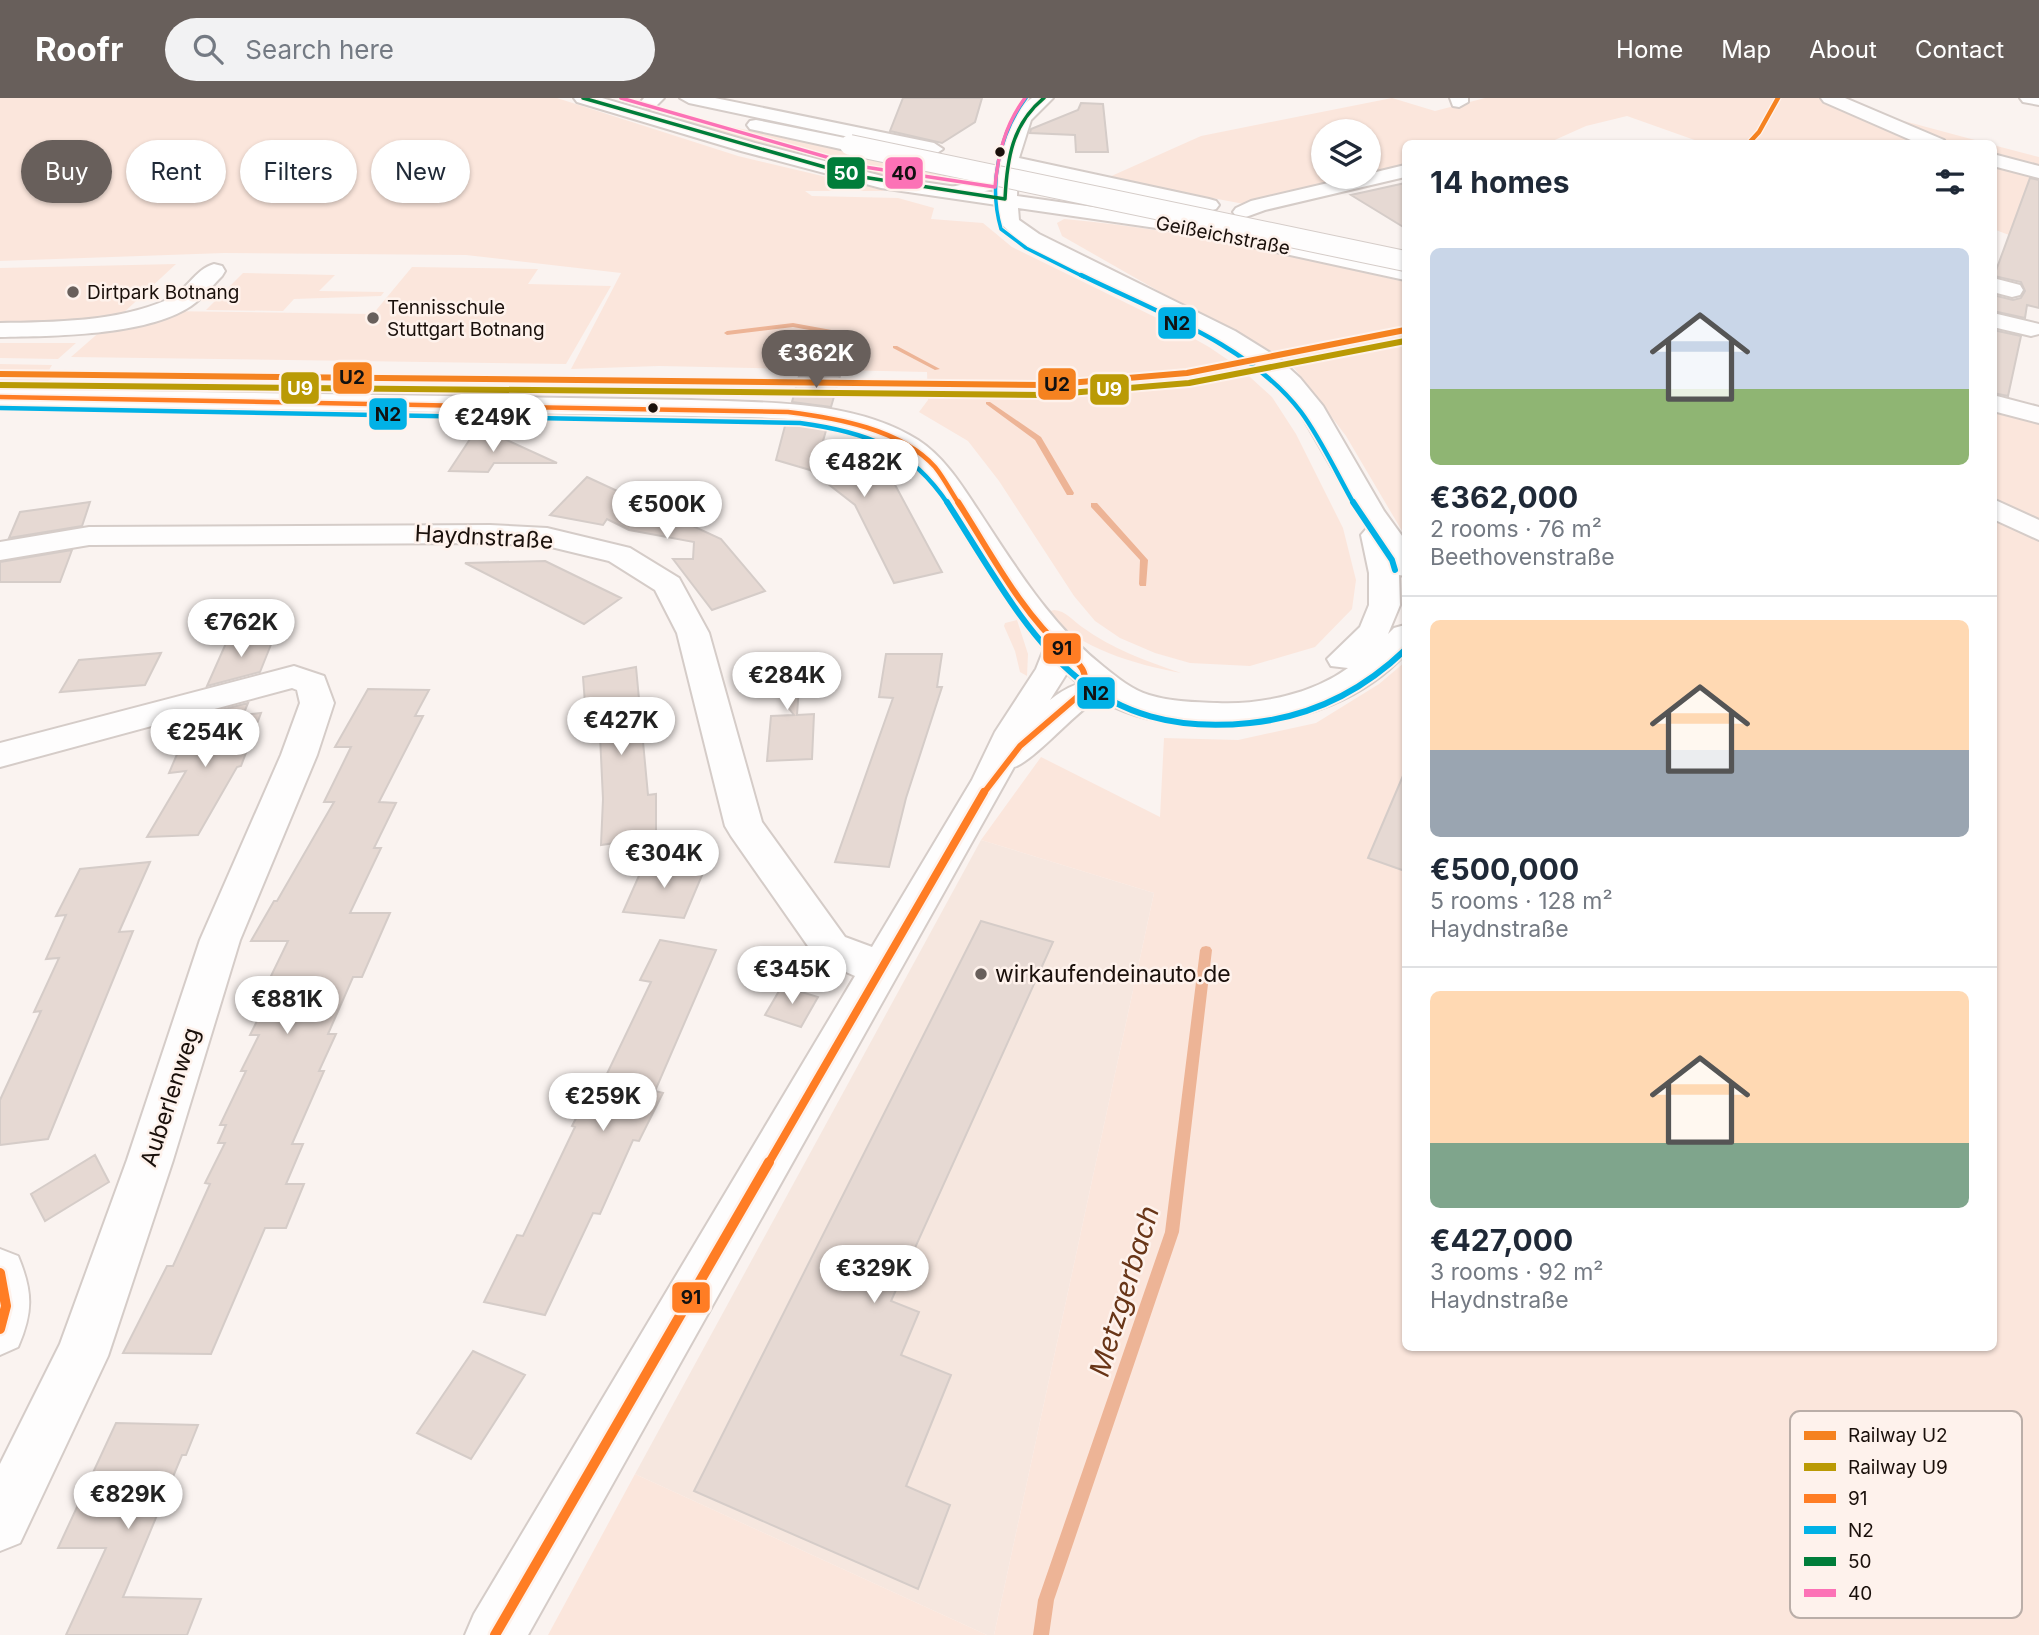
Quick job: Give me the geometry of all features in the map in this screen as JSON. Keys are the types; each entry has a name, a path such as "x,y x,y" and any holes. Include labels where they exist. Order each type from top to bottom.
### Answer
{"main road":[{"path":"583,98 652,106"},
{"path":"620,98 652,106"},
{"path":"689,98 934,149"},
{"path":"1044,98 1029,108 1020,121 1007,183 1009,222 1017,231 1227,336 1268,362 1291,383 1310,406 1371,513 1402,558"},
{"path":"1830,98 1928,140"},
{"path":"2029,98 2039,100"},
{"name":"Geißeichstraße","path":"652,106 1402,260"},
{"name":"Geißeichstraße","path":"652,106 856,176 912,187 958,191 1060,175 1402,247"},
{"path":"1997,161 2039,172"},
{"name":"Geißeichstraße","path":"1243,212 1258,205 1402,172"},
{"name":"Geißeichstraße","path":"1007,183 1039,199 1237,236 1402,272"},
{"name":"Geißeichstraße","path":"1039,199 1064,190 1129,189"},
{"path":"1039,199 1041,223 1068,257"},
{"path":"0,330 67,329 140,316 180,303 214,271"},
{"path":"1997,321 2031,329"},
{"path":"0,397 672,408 788,412 833,418 894,437 934,466 1032,616 1086,675 1135,703 1188,713 1260,713 1293,706 1341,689 1387,658 1402,639"},
{"path":"1997,404 2039,415"},
{"path":"1997,510 2039,531"},
{"path":"495,1635 990,781 1012,732 1052,670 1086,675 1130,676 1185,689 1236,694 1304,681 1328,670 1370,638 1383,619 1387,584 1371,513"},
{"name":"Haydnstraße","path":"0,551 89,536 490,534 547,537 619,554 668,585 693,633 744,826 831,948 882,969"},
{"path":"990,781 1086,675"},
{"name":"Auberlenweg","path":"0,755 294,677 312,684 317,703 299,755 220,940 150,1160 82,1356 0,1524"},
{"path":"0,1273 6,1306 0,1329"}],"shaded area":[{"path":"0,98 557,98 738,156 886,191 805,191 812,196 898,198 934,208 931,219 983,223 1012,247 1161,320 1209,347 1240,368 1272,397 1296,434 1343,528 1356,580 1352,609 1315,647 1250,666 1190,663 1155,653 1120,638 1095,621 1074,596 999,481 968,441 919,412 928,400 927,372 659,366 571,369 621,273 466,255 224,253 0,261"},
{"path":"1392,98 1435,111 1485,98 1829,98 1975,140 1695,140 1627,116 1586,126 1555,140 1402,140 1402,167 1381,172 1381,119 1311,119 1311,188 1244,204 1107,178 1201,136"},
{"path":"683,117 963,174 950,179 865,173 678,120"},
{"path":"1997,146 2039,157 2039,242 1997,230"},
{"path":"1064,219 1106,223 1192,236 1402,281 1402,531 1346,436 1295,369 1062,236 1057,223"},
{"name":"Dirtpark Botnang","path":"176,264 120,316 68,323 0,324 0,268"},
{"name":"Tennisschule Stuttgart Botnang","path":"412,267 538,269 528,284 611,286 566,364 71,357 111,322 162,311 373,314"},
{"path":"243,273 335,275 319,291 384,292 381,296 294,299 283,311 206,310"},
{"path":"0,343 76,343 58,359 0,358"},
{"path":"0,364 52,365 48,372 66,373 41,384 0,384"},
{"path":"1997,412 2039,423 2039,1635 994,1635 1154,893 981,840 1041,757 1160,817 1164,738 1238,740 1316,723 1379,684 1402,665 1402,1351 1997,1351"},
{"path":"1054,610 1065,614 1093,635 1117,648 1181,673 1127,660 1091,645 1060,625 1046,612"},
{"path":"1017,620 1028,654 1027,676 1020,672 1015,651 1004,626 1005,623"},
{"path":"981,840 1154,893 994,1635 987,1635 635,1474"},
{"path":"635,1474 987,1635 548,1635"}],"building":[{"path":"903,98 982,98 975,122 942,143 890,131"},
{"path":"1081,103 1103,104 1108,152 1076,152 1075,135 1030,133 1031,129 1078,110"},
{"path":"2030,178 2039,180 2039,308 2027,305 2025,318 1997,312 1997,296 2013,300 2021,298 2025,291 2021,282 1997,277 1997,268"},
{"path":"1402,184 1402,226 1351,195"},
{"path":"1997,331 2021,336 2008,396 1997,394"},
{"path":"799,376 840,376 831,407 792,402"},
{"path":"786,422 827,427 823,441 856,454 894,483 942,572 894,583 855,505 810,470 776,460"},
{"path":"478,427 557,463 494,463 488,472 449,471"},
{"path":"587,477 721,539 765,591 712,610 673,559 693,559 694,542 629,530 607,519 603,525 550,515"},
{"path":"90,502 82,526 9,538 20,512"},
{"path":"72,550 60,582 0,582 0,562"},
{"path":"545,561 621,598 584,624 465,563"},
{"path":"274,637 260,672 207,686 227,641"},
{"path":"161,653 145,685 60,692 79,660"},
{"path":"886,654 942,654 937,687 942,687 906,798 889,867 835,862 893,698 879,697"},
{"path":"801,658 797,715 814,714 812,759 767,761 771,716 794,715 751,660"},
{"path":"636,667 648,795 656,794 656,837 601,845 603,799 599,714 586,716 583,677"},
{"path":"368,689 429,690 415,716 423,716 379,802 396,803 374,848 381,848 350,913 390,913 362,977 353,977 328,1034 336,1034 319,1071 324,1071 292,1144 303,1144 286,1184 304,1184 286,1228 265,1228 211,1354 123,1353 167,1266 173,1266 210,1184 205,1183 225,1143 218,1143 226,1125 220,1125 246,1071 241,1071 259,1035 250,1035 265,1005 257,1005 288,941 251,941 334,802 324,802 351,747 335,747"},
{"path":"248,703 243,715 261,713 241,766 237,767 198,835 147,837 186,771 169,773 193,717"},
{"path":"1402,778 1402,870 1368,858"},
{"path":"150,862 119,932 133,931 48,1139 0,1145 0,1100 41,1011 34,1012 59,958 46,959 66,915 56,916 80,869"},
{"path":"645,862 705,868 684,918 623,912"},
{"path":"981,921 1053,942 891,1301 919,1312 901,1355 951,1375 906,1486 950,1505 918,1589 694,1491"},
{"path":"660,940 716,950 655,1091 663,1093 639,1141 633,1140 600,1214 593,1213 545,1315 484,1302 517,1235 523,1236 575,1127 572,1126 597,1078 604,1080 651,982 640,980"},
{"path":"782,986 818,997 801,1027 765,1015"},
{"path":"95,1155 109,1182 45,1221 31,1194"},
{"path":"473,1351 525,1375 471,1459 417,1433"},
{"path":"116,1423 198,1425 186,1455 182,1455 123,1597 201,1599 187,1635 66,1635 106,1548 58,1548"}],"waterway":[{"name":"Metzgerbach","path":"727,333 793,325 859,337"},
{"name":"Metzgerbach","path":"895,347 937,369"},
{"name":"Metzgerbach","path":"988,403 1038,439 1070,493"},
{"name":"Metzgerbach","path":"1094,505 1144,560 1143,584"},
{"name":"Metzgerbach","path":"1041,1635 1046,1600 1172,1232 1206,950"}],"rail line":[{"name":"U2","path":"1752,140 1778,98"},
{"name":"U2","path":"0,374 1045,385 1187,373 1402,331"},
{"name":"U9","path":"0,385 1045,395 1189,383 1402,342"}],"transit line":[{"name":"50","path":"583,98 856,176 1005,199 1009,156 1017,130 1033,107 1044,98"},
{"name":"40","path":"621,98 858,166 995,187 1003,140 1011,118 1025,98"},
{"name":"N2","path":"1026,98 1009,125 998,161 995,198 1001,229 1026,248 1222,345 1262,370 1301,412 1362,518 1392,560 1395,570"},
{"name":"91","path":"0,397 672,408 788,412 833,418 894,437 934,466 1032,616 1046,634 1084,668 1087,680 1084,691 1020,746 990,781 495,1635"},
{"name":"N2","path":"0,408 744,420 827,427 879,442 913,462 947,503 1016,609 1053,655 1097,694 1135,714 1180,724 1211,725 1264,722 1287,717 1309,711 1351,693 1402,653"},
{"name":"91","path":"0,1273 6,1306 0,1329"}],"place":[{"name":"Dirtpark Botnang","path":"73,292"},
{"name":"Tennisschule Stuttgart Botnang","path":"373,318"},
{"name":"wirkaufendeinauto.de","path":"981,974"}]}
